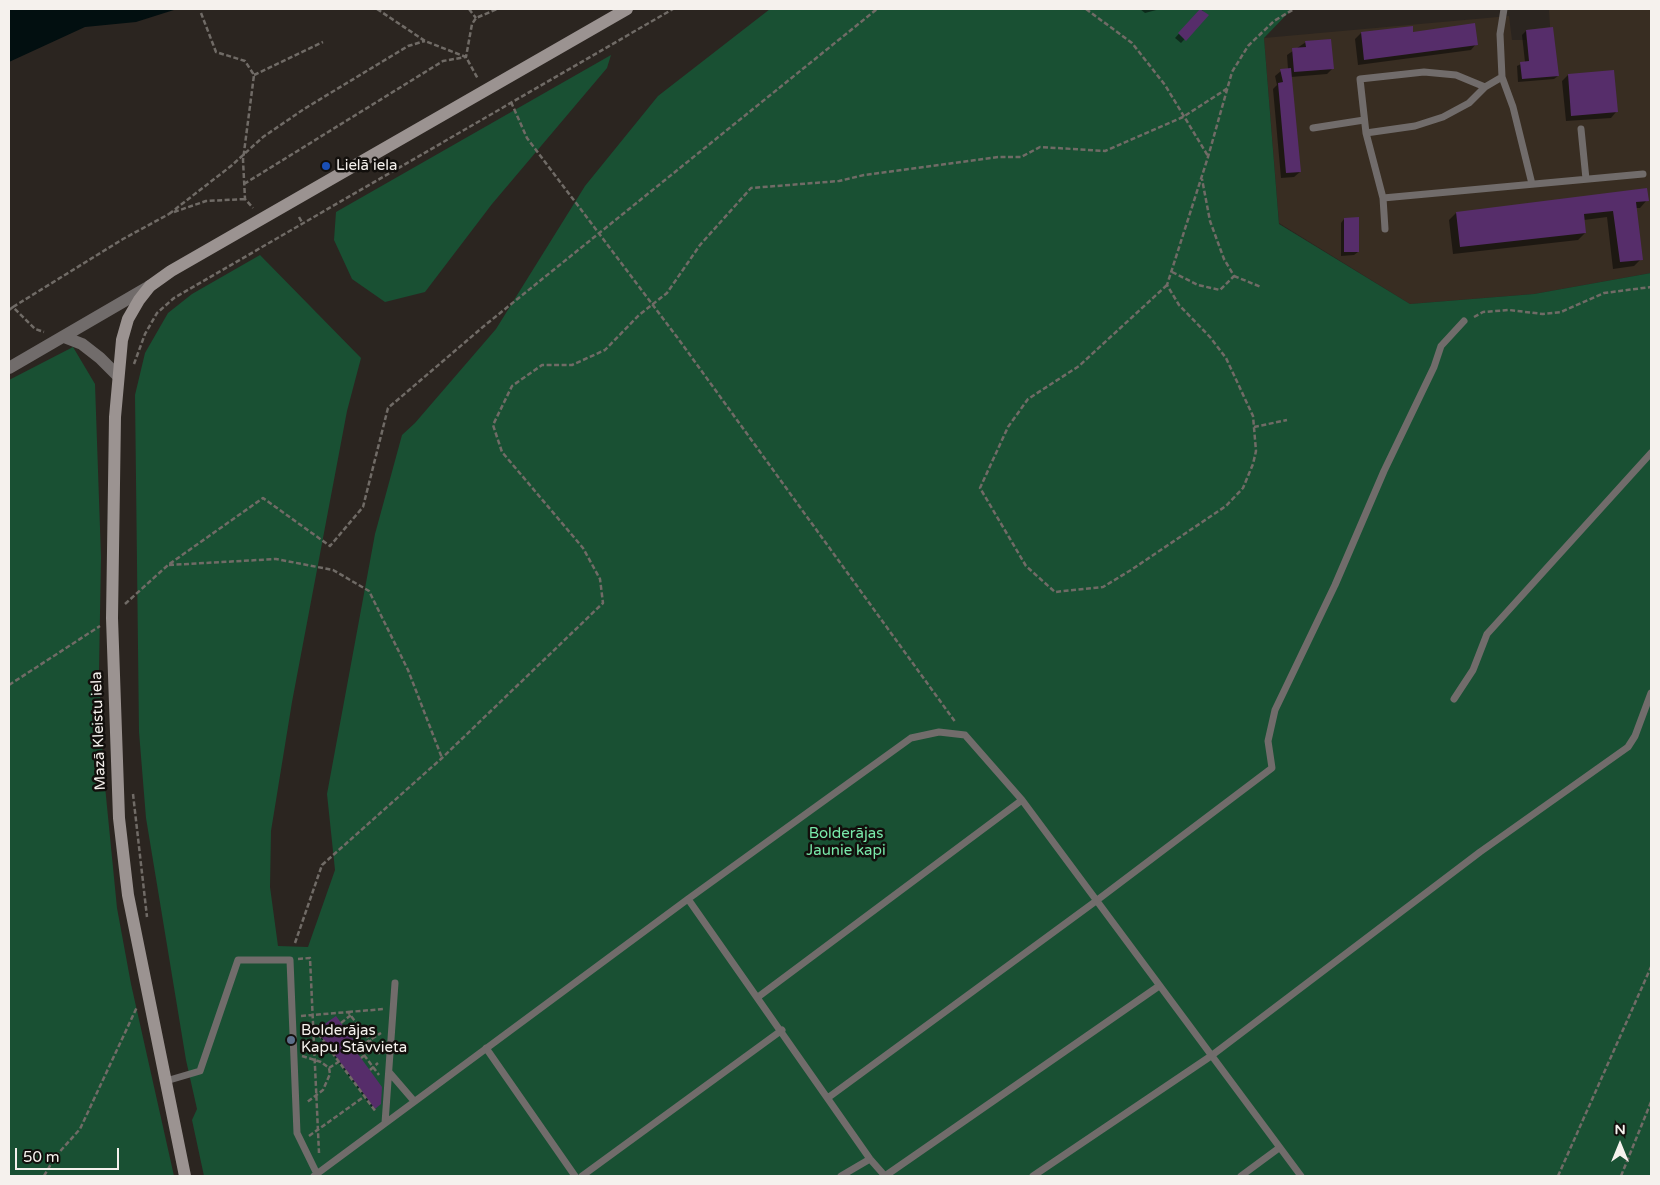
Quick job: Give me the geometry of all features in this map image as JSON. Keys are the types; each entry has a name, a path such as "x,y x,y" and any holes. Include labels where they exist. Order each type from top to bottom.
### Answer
{"main road":[{"path":"150,286 171,271 260,218 627,9"},
{"name":"Mazā Kleistu iela","path":"150,286 138,300 128,320 122,340 115,417 112,618 119,818 128,895 185,1176"}],"street":[{"path":"9,368 150,286"},
{"path":"64,337 82,344 118,376"}],"lane":[{"path":"1504,9 1500,34 1502,77 1513,107 1532,184"},
{"path":"1385,229 1383,198 1366,133 1360,79 1424,72 1456,75 1485,87"},
{"path":"1366,133 1415,126 1443,117 1469,103 1485,87 1502,77"},
{"path":"1312,128 1364,120"},
{"path":"1580,129 1586,179"},
{"path":"1383,198 1643,174"},
{"path":"829,1097 1096,901 1272,768 1268,742 1275,710 1335,585 1384,470 1442,346 1464,321"},
{"path":"1454,699 1473,670 1487,634 1651,453"},
{"path":"1033,1176 1211,1056 1480,852 1628,747 1635,736 1651,693"},
{"path":"166,1081 200,1071 238,960 290,960 297,1133 316,1175 335,1159 688,899 911,738 939,732 965,734 1022,800 1300,1176"},
{"path":"758,997 1022,800"},
{"path":"688,899 829,1097 870,1159 885,1176 1159,986"},
{"path":"384,1123 395,982"},
{"path":"582,1176 782,1030"},
{"path":"486,1048 575,1176"},
{"path":"389,1072 414,1101"},
{"path":"1241,1176 1278,1148"},
{"path":"841,1176 870,1159"}],"path":[{"path":"377,9 425,41 466,57"},
{"path":"469,9 476,18"},
{"path":"484,92 466,57 472,24 476,18 497,9"},
{"path":"132,373 136,355 145,334 157,313 174,298 673,9"},
{"path":"9,685 112,618 126,602 168,565 263,498 330,546 363,507 388,408 484,326 877,9"},
{"path":"1086,9 1132,43 1165,85 1208,157"},
{"path":"1167,285 1179,305 1210,337 1226,358 1254,416 1256,451 1253,464 1243,488 1232,500 1131,570 1103,587 1055,592 1026,566 980,488 1008,427 1028,399 1079,366 1167,285 1208,157 1232,72 1248,46 1274,21 1294,9"},
{"path":"201,13 216,52 245,61 254,75 244,155 244,184 246,199 260,218"},
{"path":"169,214 244,155 263,137 304,109 408,46 425,41"},
{"path":"254,75 323,42"},
{"path":"244,184 443,61 466,57"},
{"path":"295,943 322,864 442,758 604,603 600,579 583,548 502,452 492,425 512,386 542,365 572,365 605,350 667,293 700,245 750,188 839,181 884,172 998,157 1021,157 1040,148 1105,151 1183,117 1228,88"},
{"path":"511,102 527,138 677,337 965,734"},
{"path":"1201,178 1210,221 1224,259 1234,276 1262,288"},
{"path":"9,310 123,238 169,214 206,200 246,199"},
{"path":"299,218 302,224"},
{"path":"1172,272 1198,285 1220,290 1234,276"},
{"path":"1464,321 1482,312 1500,311 1543,314 1561,312 1604,292 1651,287"},
{"path":"13,307 35,329 51,335 64,337"},
{"path":"1254,428 1288,420"},
{"path":"168,565 276,559 333,570 369,591 408,670 442,758"},
{"path":"127,592 127,610"},
{"path":"132,790 148,923"},
{"path":"290,960 310,958 319,1155 335,1159"},
{"path":"1558,1176 1651,967"},
{"path":"44,1176 55,1157 80,1128 146,987"},
{"path":"292,1016 394,1008"},
{"path":"348,1012 384,1059 370,1070"},
{"path":"341,1023 351,1015"},
{"path":"313,1027 384,1123"},
{"path":"359,1047 392,1027"},
{"path":"350,1035 360,1028"},
{"path":"361,1058 375,1047"},
{"path":"294,1054 314,1059 329,1068 330,1074 327,1084 316,1097 296,1109"},
{"path":"364,1055 384,1082"},
{"path":"329,1068 339,1062"},
{"path":"301,1141 365,1096"},
{"path":"1620,1176 1651,1102"}],"shaded area":[{"path":"9,9 177,9 136,22 85,27 9,62"},
{"path":"1549,9 1650,9 1651,273 1534,294 1410,304 1279,223 1264,38 1509,16 1512,40 1526,40 1526,30 1550,27"}],"green space":[{"name":"Bolderājas Jaunie kapi","path":"770,9 1292,9 1264,38 1279,224 1410,304 1534,294 1651,273 1651,1176 204,1176 192,1120 197,1109 186,1060 146,818 139,732 135,395 145,353 168,313 192,294 260,255 361,358 347,411 292,702 271,831 270,887 278,946 308,947 335,870 327,794 375,534 402,435 415,423 496,329 585,186 658,96"},
{"path":"611,55 607,68 492,204 425,292 385,302 352,279 334,240 336,212"},
{"path":"73,347 95,384 101,557 99,670 103,766 117,908 131,984 174,1176 9,1176 9,380"}],"building":[{"path":"1200,9 1209,15 1186,41 1178,33"},
{"path":"1475,23 1478,45 1364,60 1361,32 1413,26 1413,32"},
{"path":"1553,27 1559,76 1522,79 1520,62 1529,61 1526,30"},
{"path":"1331,39 1334,69 1294,72 1292,48 1306,47 1305,41"},
{"path":"1291,68 1301,172 1286,173 1278,83 1283,82 1280,69"},
{"path":"1614,70 1618,112 1571,116 1568,74"},
{"path":"1647,188 1649,201 1636,202 1643,260 1620,262 1613,211 1584,214 1586,233 1460,247 1456,212"},
{"path":"1359,217 1359,252 1344,252 1344,218"},
{"path":"336,1016 362,1051 358,1054 382,1087 381,1104 375,1109 316,1030"}],"place":[{"name":"Lielā iela","path":"326,166"},
{"name":"Bolderājas Kapu Stāvvieta","path":"291,1040"}]}
